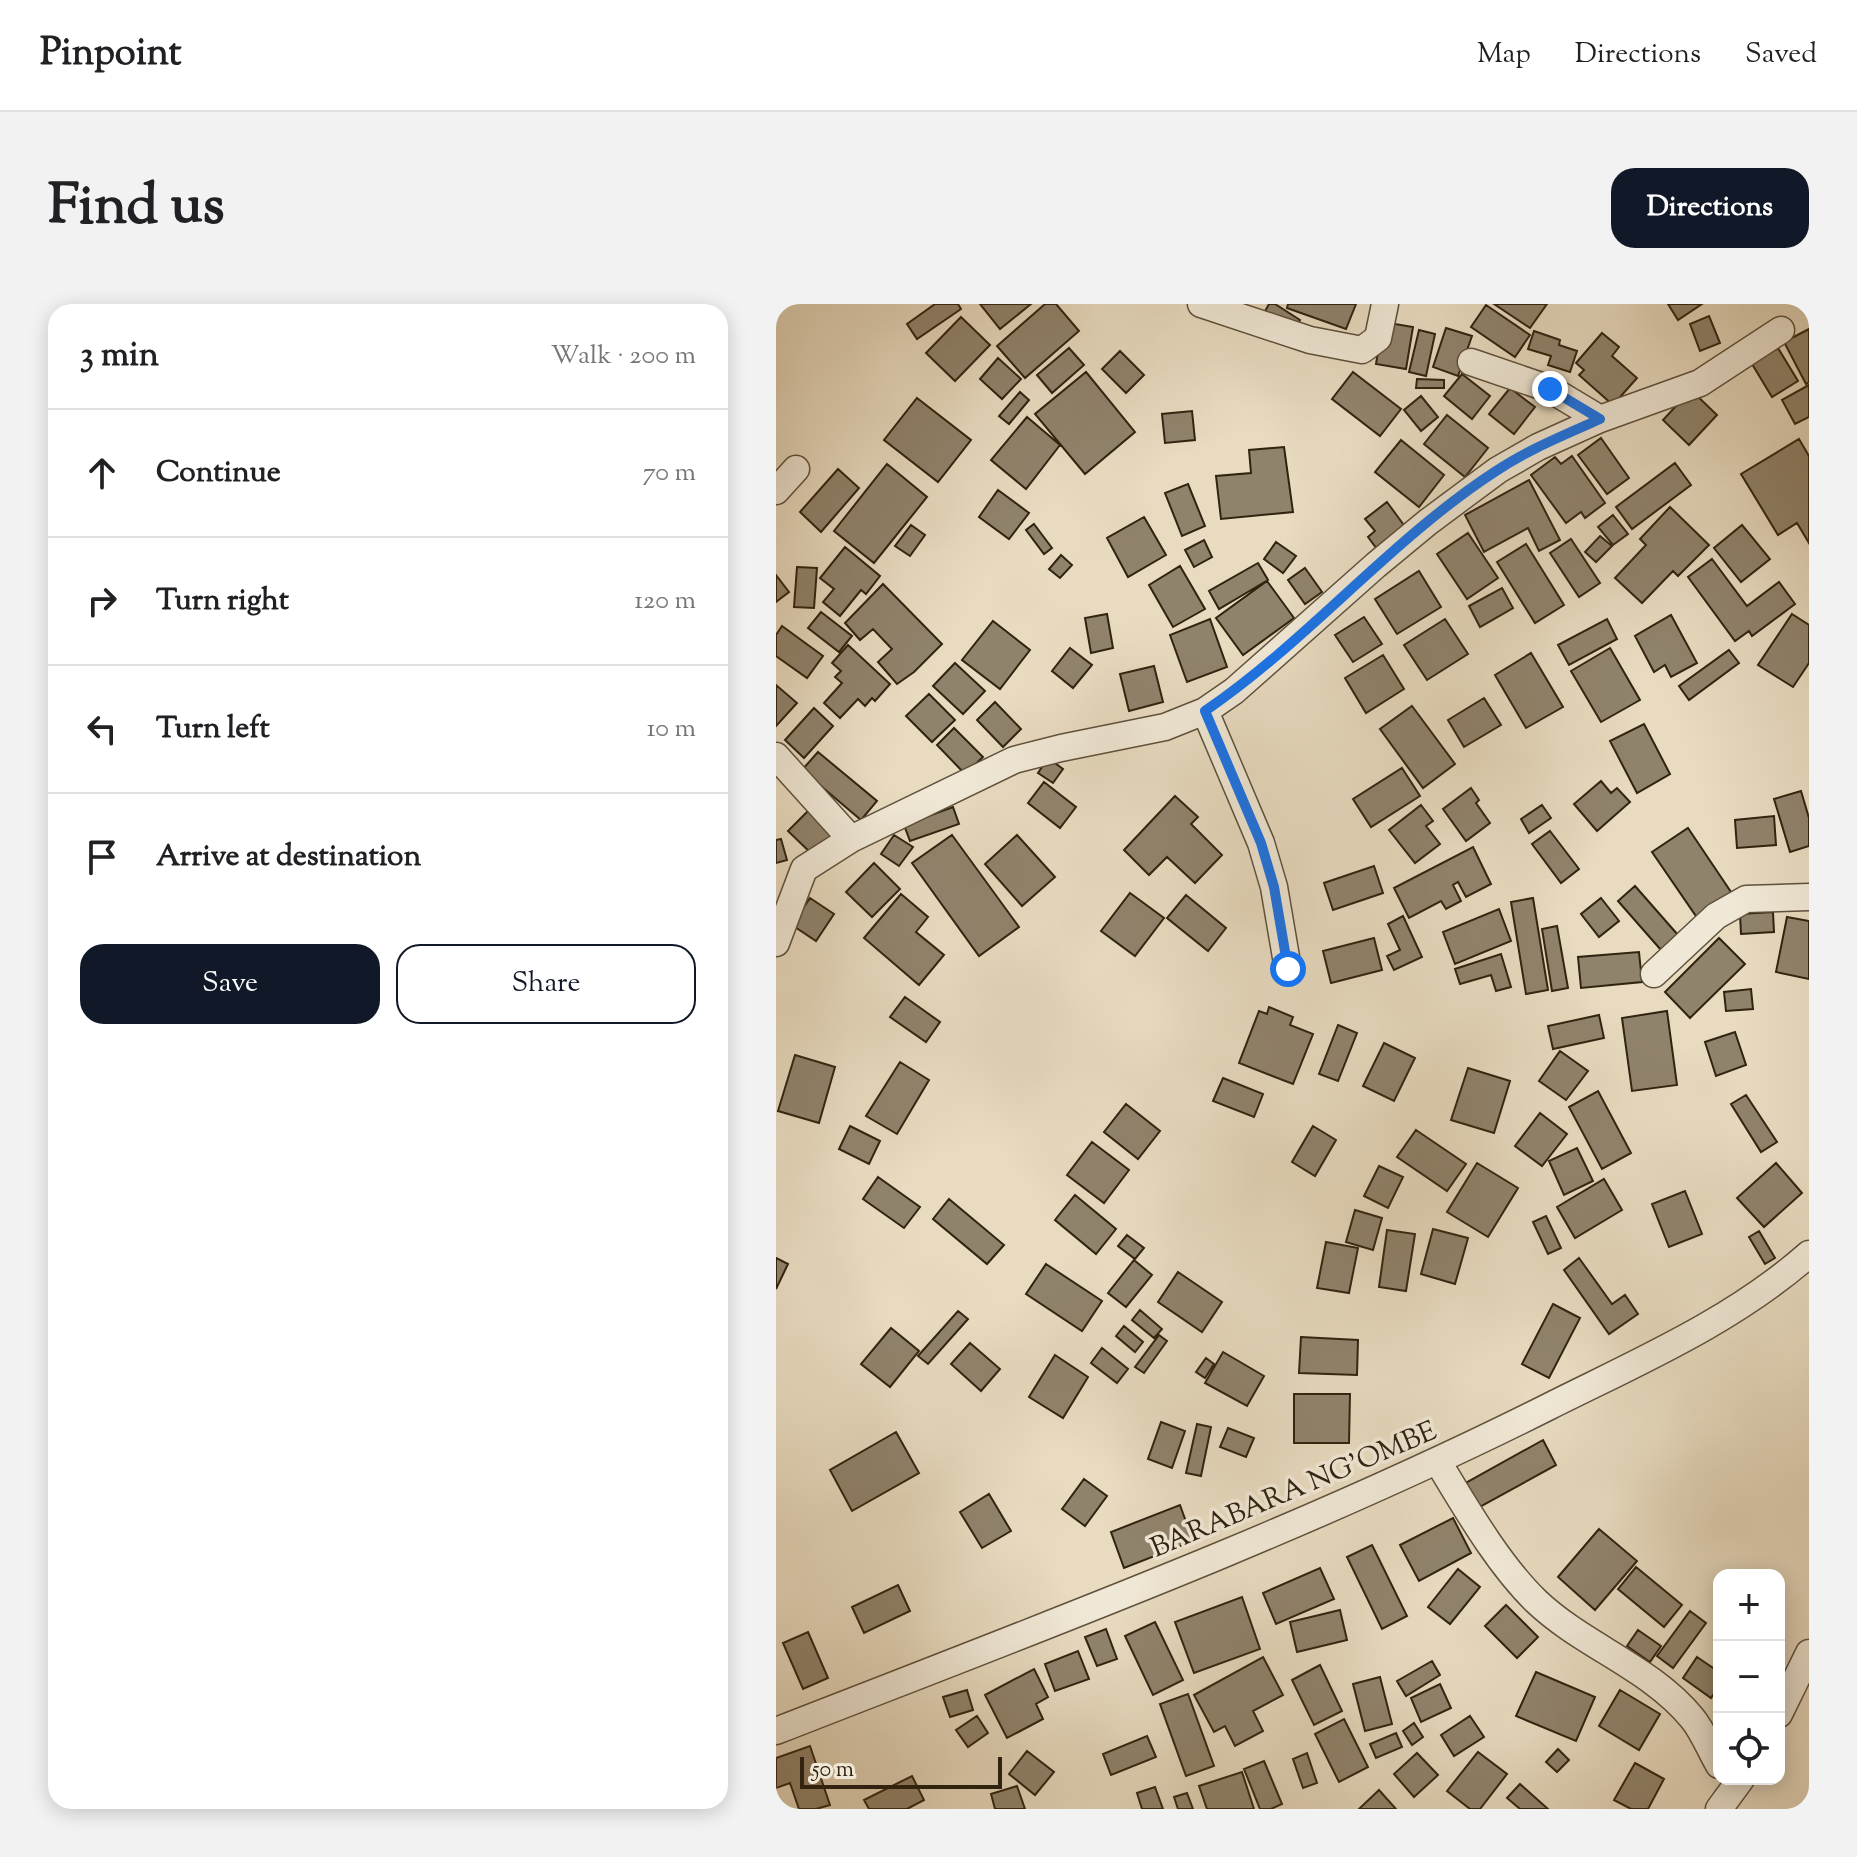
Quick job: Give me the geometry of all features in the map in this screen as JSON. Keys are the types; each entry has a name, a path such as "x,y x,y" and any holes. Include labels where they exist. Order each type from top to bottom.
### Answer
{"street":[{"path":"1201,304 1310,340 1362,350 1378,338 1385,304"},
{"path":"776,877 804,869 851,839 1014,760 1165,727 1205,711 1234,691 1376,565 1474,486 1538,447 1600,419 1700,383 1781,330"},
{"path":"1471,362 1550,389 1600,419"},
{"path":"776,491 796,469"},
{"path":"1205,711 1261,843 1274,887 1288,969"},
{"path":"776,756 851,839"},
{"path":"776,943 804,869"},
{"path":"1654,974 1716,916 1746,899 1809,897"},
{"name":"BARABARA NG'OMBE","path":"776,1731 1188,1570 1438,1462 1715,1323 1783,1277 1809,1254"},
{"path":"1438,1462 1470,1514 1535,1600 1559,1621 1662,1688 1693,1719 1713,1754"},
{"path":"1779,1713 1809,1653"}],"building":[{"path":"935,304 958,304 961,309 917,339 907,324"},
{"path":"980,304 1031,304 1000,329"},
{"path":"1045,304 1056,304 1079,331 1025,378 997,346"},
{"path":"1269,304 1275,304 1300,320 1293,333 1263,315"},
{"path":"1288,304 1356,304 1346,329 1287,308"},
{"path":"1494,304 1547,304 1530,328"},
{"path":"1668,304 1702,304 1678,320"},
{"path":"1486,305 1530,335 1515,357 1471,327"},
{"path":"1709,316 1720,343 1700,351 1690,324"},
{"path":"961,317 990,345 955,381 926,353"},
{"path":"1383,322 1413,327 1406,369 1376,364"},
{"path":"1446,328 1472,336 1458,376 1433,367"},
{"path":"1809,329 1809,382 1806,384 1784,342"},
{"path":"1419,330 1435,334 1426,376 1409,372"},
{"path":"1534,331 1560,340 1559,345 1577,351 1570,372 1548,365 1551,356 1528,349"},
{"path":"1602,333 1619,347 1612,356 1637,378 1613,405 1579,375 1584,370 1576,363"},
{"path":"1069,348 1084,365 1052,393 1037,375"},
{"path":"1778,348 1798,381 1772,397 1752,364"},
{"path":"1120,351 1144,375 1126,393 1102,369"},
{"path":"998,358 1021,379 1002,399 980,379"},
{"path":"1086,372 1135,432 1085,474 1035,414"},
{"path":"1353,372 1401,409 1380,436 1332,399"},
{"path":"1462,374 1490,396 1472,419 1444,396"},
{"path":"1417,379 1444,380 1444,388 1416,388"},
{"path":"1809,385 1809,417 1795,424 1782,400"},
{"path":"1510,388 1535,407 1514,434 1489,414"},
{"path":"1691,390 1717,415 1689,445 1663,420"},
{"path":"1020,392 1029,400 1009,424 999,416"},
{"path":"1421,396 1438,417 1421,431 1404,410"},
{"path":"917,398 971,440 938,482 884,440"},
{"path":"1192,411 1195,440 1165,443 1162,414"},
{"path":"1447,415 1488,448 1465,477 1424,444"},
{"path":"1027,417 1060,445 1026,489 991,460"},
{"path":"1601,438 1629,478 1607,494 1578,455"},
{"path":"1799,439 1809,456 1809,543 1797,523 1778,535 1741,474"},
{"path":"1401,440 1444,475 1419,507 1375,472"},
{"path":"1284,447 1293,512 1221,519 1216,476 1251,473 1249,450"},
{"path":"1572,456 1605,503 1585,518 1581,512 1566,523 1531,475 1555,457 1561,464"},
{"path":"1675,463 1691,485 1632,529 1616,507"},
{"path":"887,464 927,497 874,563 834,531"},
{"path":"838,469 859,488 821,532 800,512"},
{"path":"1529,480 1560,540 1539,551 1528,528 1484,552 1465,515"},
{"path":"1188,484 1205,526 1182,536 1165,493"},
{"path":"998,490 1029,513 1009,539 979,517"},
{"path":"1387,502 1406,528 1377,549 1368,537 1375,531 1365,519"},
{"path":"1670,507 1709,545 1678,576 1673,571 1642,603 1615,578 1646,545 1640,539"},
{"path":"1613,515 1628,534 1613,545 1598,527"},
{"path":"1144,517 1166,555 1128,577 1107,538"},
{"path":"1034,524 1052,548 1044,554 1026,530"},
{"path":"911,525 925,535 910,556 895,546"},
{"path":"1742,525 1770,559 1741,582 1714,548"},
{"path":"1468,533 1498,578 1467,599 1437,554"},
{"path":"1600,536 1612,546 1596,562 1585,552"},
{"path":"1571,539 1600,583 1579,597 1550,553"},
{"path":"1204,540 1212,557 1194,567 1185,550"},
{"path":"1276,542 1296,556 1283,573 1264,559"},
{"path":"1526,544 1564,605 1535,623 1497,562"},
{"path":"845,547 880,576 866,594 861,590 840,616 823,602 834,589 820,578"},
{"path":"1061,555 1072,565 1060,578 1049,569"},
{"path":"1712,559 1747,606 1779,582 1795,604 1752,636 1749,631 1735,641 1688,577"},
{"path":"1258,563 1268,580 1219,609 1209,591"},
{"path":"1180,566 1205,609 1173,627 1149,585"},
{"path":"797,567 817,568 814,608 794,607"},
{"path":"1305,568 1322,592 1305,604 1288,580"},
{"path":"1419,571 1441,607 1397,634 1375,599"},
{"path":"776,575 789,592 776,602"},
{"path":"1267,581 1294,618 1243,655 1216,618"},
{"path":"883,584 942,644 897,684 878,662 892,649 873,629 860,640 845,623"},
{"path":"1502,588 1513,608 1480,627 1469,606"},
{"path":"821,612 852,636 839,652 808,628"},
{"path":"1107,614 1113,648 1091,653 1085,618"},
{"path":"1792,614 1809,625 1809,663 1793,687 1758,665"},
{"path":"1671,615 1697,663 1671,677 1665,665 1654,672 1635,636"},
{"path":"1364,617 1382,644 1353,662 1335,635"},
{"path":"1210,619 1227,667 1187,682 1170,635"},
{"path":"1445,619 1468,654 1427,680 1404,645"},
{"path":"1607,619 1617,639 1569,665 1558,645"},
{"path":"993,621 1030,650 1000,689 962,660"},
{"path":"782,626 823,656 807,678 776,656 776,635"},
{"path":"848,645 890,684 875,701 872,698 865,706 858,699 840,718 824,703 842,683 835,677 841,671 832,663"},
{"path":"1070,648 1092,665 1073,688 1052,671"},
{"path":"1610,648 1640,700 1601,722 1571,671"},
{"path":"1729,650 1739,663 1689,700 1679,686"},
{"path":"1531,653 1563,707 1526,728 1495,675"},
{"path":"1383,655 1404,689 1366,713 1345,678"},
{"path":"955,663 985,691 963,714 933,686"},
{"path":"1154,666 1163,702 1129,711 1120,674"},
{"path":"776,685 797,703 776,726"},
{"path":"929,694 955,720 932,742 906,716"},
{"path":"1484,698 1501,725 1464,747 1448,720"},
{"path":"995,702 1021,729 1003,747 977,720"},
{"path":"1412,706 1455,764 1423,788 1380,729"},
{"path":"814,708 833,726 804,758 785,740"},
{"path":"1644,724 1670,774 1637,793 1610,741"},
{"path":"954,728 983,757 965,774 937,745"},
{"path":"818,752 877,801 861,820 802,770"},
{"path":"1048,758 1063,769 1053,783 1038,773"},
{"path":"1402,768 1420,796 1371,827 1353,799"},
{"path":"1601,781 1611,793 1617,788 1630,802 1597,831 1574,804"},
{"path":"1044,782 1076,807 1060,828 1028,803"},
{"path":"1471,788 1479,800 1476,803 1490,823 1466,841 1443,809"},
{"path":"1801,791 1809,818 1809,846 1790,852 1774,799"},
{"path":"1175,796 1198,817 1191,824 1222,855 1195,883 1167,857 1149,875 1124,850"},
{"path":"1421,805 1433,821 1426,826 1440,844 1415,863 1389,830"},
{"path":"1542,805 1551,818 1529,833 1521,819"},
{"path":"953,807 959,824 910,841 904,825"},
{"path":"810,809 836,835 815,857 788,831"},
{"path":"1774,816 1776,845 1737,848 1735,820"},
{"path":"1688,828 1733,895 1698,919 1652,852"},
{"path":"1550,831 1579,869 1561,883 1532,844"},
{"path":"894,835 913,847 899,866 881,854"},
{"path":"952,835 1019,927 979,956 912,863"},
{"path":"1017,835 1055,877 1022,906 985,864"},
{"path":"781,839 787,860 776,863 776,840"},
{"path":"1473,847 1491,884 1466,897 1458,882 1453,885 1461,901 1446,909 1441,901 1409,918 1394,888"},
{"path":"874,863 900,889 872,917 846,892"},
{"path":"1374,866 1383,893 1333,910 1324,883"},
{"path":"1635,886 1678,935 1661,950 1618,901"},
{"path":"1130,893 1164,918 1135,956 1101,931"},
{"path":"901,894 928,917 916,932 944,955 919,985 864,938"},
{"path":"1186,895 1226,928 1208,951 1167,918"},
{"path":"810,898 834,914 816,941 792,925"},
{"path":"1533,898 1548,990 1526,994 1511,902"},
{"path":"1601,898 1619,921 1599,937 1581,914"},
{"path":"1499,909 1511,941 1455,964 1443,932"},
{"path":"1773,912 1774,932 1741,934 1740,914"},
{"path":"1403,916 1422,957 1394,970 1387,956 1400,950 1388,924"},
{"path":"1787,917 1809,921 1809,979 1776,972"},
{"path":"1557,926 1568,988 1552,991 1542,929"},
{"path":"1374,938 1382,970 1331,983 1323,951"},
{"path":"1719,938 1745,964 1690,1018 1665,992"},
{"path":"1639,952 1642,982 1581,988 1578,957"},
{"path":"1501,954 1511,987 1496,991 1491,975 1460,984 1455,969"},
{"path":"1751,989 1753,1009 1726,1011 1724,992"},
{"path":"905,997 940,1022 926,1042 890,1017"},
{"path":"1269,1007 1293,1017 1290,1025 1313,1034 1293,1084 1239,1063 1259,1011 1267,1014"},
{"path":"1667,1011 1677,1085 1632,1091 1622,1018"},
{"path":"1599,1015 1604,1038 1553,1049 1548,1026"},
{"path":"1338,1025 1357,1033 1338,1081 1319,1074"},
{"path":"1735,1032 1746,1065 1716,1076 1705,1042"},
{"path":"1384,1043 1415,1058 1394,1101 1363,1086"},
{"path":"1560,1051 1588,1071 1566,1100 1539,1081"},
{"path":"795,1055 835,1067 819,1123 778,1111"},
{"path":"900,1062 929,1080 897,1134 866,1116"},
{"path":"1468,1068 1510,1081 1494,1133 1451,1120"},
{"path":"1223,1078 1263,1094 1254,1117 1213,1101"},
{"path":"1598,1091 1631,1153 1602,1169 1569,1107"},
{"path":"1746,1095 1777,1142 1761,1152 1731,1104"},
{"path":"1126,1104 1160,1131 1138,1159 1104,1132"},
{"path":"1540,1113 1567,1134 1542,1166 1515,1146"},
{"path":"850,1126 880,1141 869,1164 839,1149"},
{"path":"1313,1126 1336,1140 1315,1176 1292,1162"},
{"path":"1416,1130 1466,1164 1447,1191 1397,1157"},
{"path":"1092,1142 1129,1170 1104,1203 1067,1175"},
{"path":"1577,1148 1593,1181 1564,1195 1549,1161"},
{"path":"1477,1163 1518,1188 1488,1237 1447,1212"},
{"path":"1776,1163 1802,1193 1764,1227 1737,1198"},
{"path":"1379,1166 1403,1177 1388,1208 1364,1196"},
{"path":"878,1177 920,1207 904,1228 863,1199"},
{"path":"1604,1179 1622,1210 1575,1238 1557,1207"},
{"path":"1685,1191 1702,1234 1669,1247 1652,1204"},
{"path":"1075,1195 1116,1229 1096,1254 1055,1220"},
{"path":"949,1199 1004,1245 987,1264 933,1219"},
{"path":"1355,1210 1382,1218 1373,1250 1346,1242"},
{"path":"1546,1216 1561,1248 1548,1254 1533,1222"},
{"path":"1433,1229 1468,1238 1455,1284 1421,1274"},
{"path":"1387,1230 1415,1234 1406,1291 1379,1287"},
{"path":"1759,1231 1775,1258 1765,1264 1749,1237"},
{"path":"1127,1235 1144,1248 1135,1259 1118,1246"},
{"path":"1326,1242 1358,1248 1349,1293 1317,1288"},
{"path":"776,1258 788,1264 776,1289"},
{"path":"1579,1258 1612,1304 1625,1295 1638,1314 1609,1334 1564,1270"},
{"path":"1134,1260 1152,1275 1126,1307 1108,1293"},
{"path":"1046,1264 1102,1301 1082,1331 1026,1294"},
{"path":"1178,1272 1222,1302 1202,1332 1158,1302"},
{"path":"1553,1304 1580,1318 1549,1378 1522,1364"},
{"path":"1140,1310 1162,1329 1154,1338 1132,1320"},
{"path":"958,1311 968,1319 928,1364 918,1356"},
{"path":"1124,1326 1143,1342 1135,1352 1116,1336"},
{"path":"891,1328 919,1351 890,1387 861,1364"},
{"path":"1159,1335 1167,1341 1144,1373 1135,1367"},
{"path":"1301,1337 1358,1340 1357,1375 1299,1373"},
{"path":"970,1343 1000,1369 981,1391 951,1364"},
{"path":"1102,1348 1128,1369 1117,1383 1091,1363"},
{"path":"1223,1352 1264,1376 1247,1406 1205,1383"},
{"path":"1055,1355 1088,1377 1063,1418 1029,1397"},
{"path":"1206,1358 1214,1364 1205,1378 1196,1372"},
{"path":"1294,1394 1350,1394 1349,1443 1294,1443"},
{"path":"1161,1422 1185,1431 1172,1468 1148,1459"},
{"path":"1197,1424 1211,1427 1201,1476 1186,1473"},
{"path":"1228,1428 1254,1438 1246,1457 1220,1447"},
{"path":"896,1432 919,1473 852,1511 830,1470"},
{"path":"1543,1440 1556,1465 1478,1508 1464,1484"},
{"path":"1084,1479 1107,1496 1085,1526 1062,1509"},
{"path":"989,1494 1011,1531 982,1548 960,1512"},
{"path":"1180,1505 1193,1541 1124,1568 1111,1532"},
{"path":"1453,1518 1471,1553 1419,1581 1400,1545"},
{"path":"1599,1529 1637,1561 1595,1610 1558,1577"},
{"path":"1372,1545 1407,1616 1382,1629 1347,1557"},
{"path":"1636,1567 1682,1605 1664,1627 1618,1589"},
{"path":"1320,1568 1334,1599 1276,1624 1263,1593"},
{"path":"1458,1569 1480,1587 1450,1624 1428,1607"},
{"path":"898,1585 910,1611 864,1633 852,1607"},
{"path":"1242,1597 1260,1649 1194,1673 1175,1622"},
{"path":"1506,1605 1538,1637 1517,1658 1485,1626"},
{"path":"1340,1610 1347,1640 1297,1652 1290,1622"},
{"path":"1690,1611 1706,1623 1673,1668 1657,1656"},
{"path":"1155,1622 1183,1680 1153,1695 1125,1636"},
{"path":"1106,1629 1117,1659 1097,1666 1085,1637"},
{"path":"1638,1630 1661,1646 1650,1662 1627,1646"},
{"path":"808,1632 828,1678 803,1689 783,1643"},
{"path":"1078,1651 1089,1679 1055,1691 1045,1664"},
{"path":"1263,1657 1283,1695 1253,1711 1263,1731 1235,1746 1225,1726 1214,1732 1194,1695"},
{"path":"1697,1657 1713,1668 1713,1695 1711,1698 1683,1678"},
{"path":"1432,1661 1440,1675 1406,1696 1397,1681"},
{"path":"1320,1665 1342,1711 1314,1725 1292,1680"},
{"path":"1034,1669 1048,1697 1036,1704 1043,1719 1007,1738 985,1695"},
{"path":"1536,1672 1595,1697 1576,1741 1516,1716"},
{"path":"1380,1677 1392,1724 1365,1731 1353,1684"},
{"path":"1440,1684 1451,1708 1421,1722 1411,1698"},
{"path":"967,1690 973,1710 950,1717 943,1697"},
{"path":"1620,1690 1660,1714 1639,1750 1599,1726"},
{"path":"1188,1694 1214,1766 1186,1776 1160,1704"},
{"path":"977,1716 988,1733 968,1747 956,1730"},
{"path":"1470,1716 1484,1737 1454,1756 1441,1735"},
{"path":"1344,1719 1368,1767 1339,1782 1315,1734"},
{"path":"1414,1723 1423,1737 1412,1745 1403,1731"},
{"path":"1396,1733 1402,1747 1376,1758 1370,1744"},
{"path":"1147,1736 1156,1757 1111,1775 1103,1754"},
{"path":"810,1746 830,1805 799,1809 790,1783 776,1788 776,1758"},
{"path":"1558,1749 1569,1760 1557,1772 1546,1762"},
{"path":"1027,1751 1054,1772 1035,1795 1009,1774"},
{"path":"1478,1752 1507,1774 1480,1809 1470,1809 1447,1791"},
{"path":"1307,1753 1317,1783 1303,1788 1293,1759"},
{"path":"1417,1753 1438,1775 1414,1797 1394,1774"},
{"path":"1264,1761 1282,1804 1271,1809 1260,1809 1244,1769"},
{"path":"1635,1763 1664,1779 1648,1809 1631,1809 1614,1800"},
{"path":"1242,1772 1254,1809 1207,1809 1199,1786"},
{"path":"912,1776 924,1800 907,1809 869,1809 864,1800"},
{"path":"1520,1784 1548,1809 1520,1809 1507,1798"},
{"path":"1017,1786 1025,1809 995,1809 991,1794"},
{"path":"1155,1787 1163,1809 1142,1809 1137,1793"},
{"path":"1379,1790 1396,1809 1359,1809"},
{"path":"1187,1793 1193,1809 1178,1809 1174,1797"}],"route":[{"path":"1288,969 1274,887 1261,843 1205,711 1234,691 1376,565 1474,486 1538,447 1600,419 1550,389"}]}
